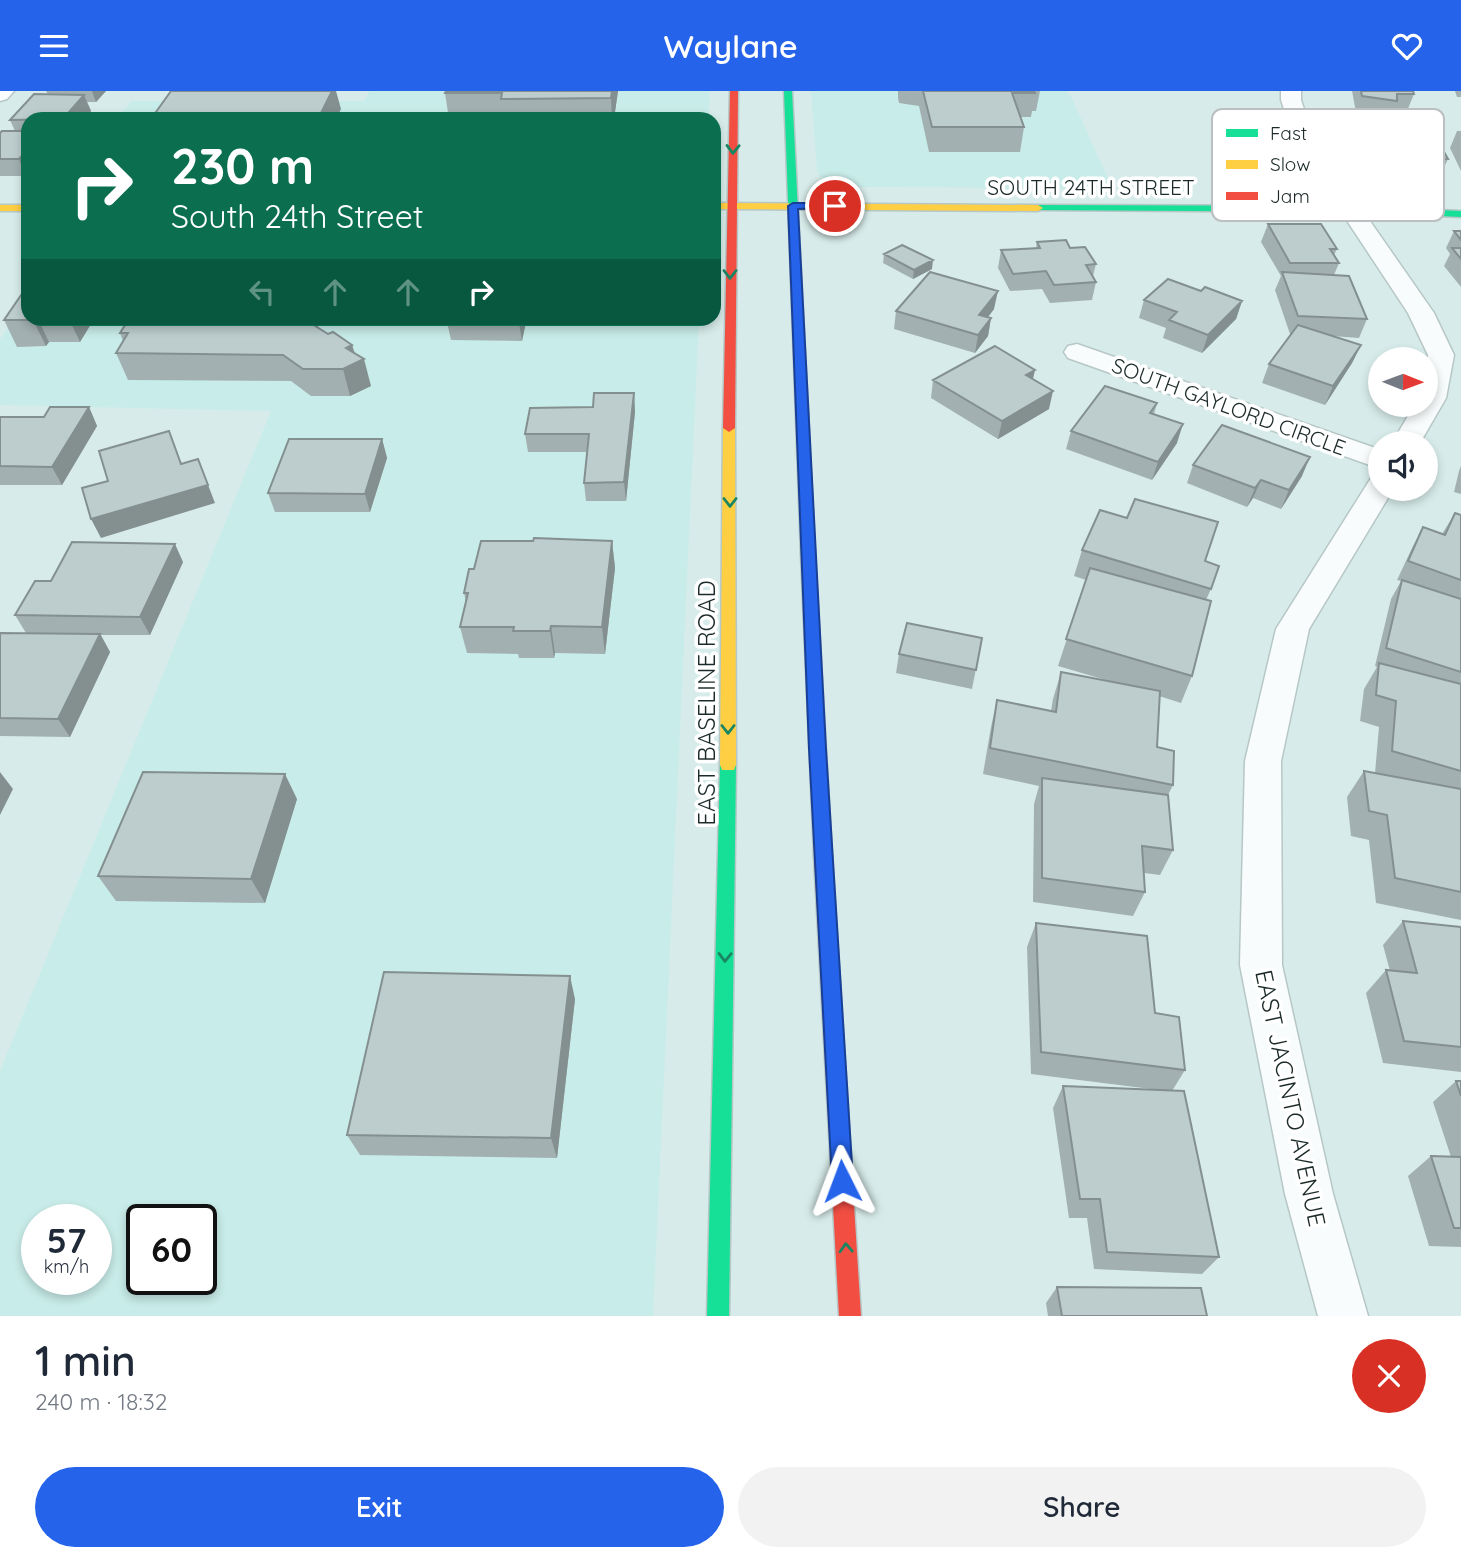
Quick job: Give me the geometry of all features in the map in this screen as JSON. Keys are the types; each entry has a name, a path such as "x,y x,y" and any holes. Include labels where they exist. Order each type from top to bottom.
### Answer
{"main road":[{"name":"EAST BASELINE ROAD","path":"718,1316 728,793 734,91"},
{"path":"788,91 817,749 850,1316"},
{"name":"SOUTH 24TH STREET","path":"721,206 1212,208"},
{"path":"0,208 21,208"}],"street":[{"path":"0,95 4,91"},
{"path":"1290,91 1293,109"},
{"path":"1358,221 1421,313 1441,355 1432,398 1413,431"},
{"name":"SOUTH GAYLORD CIRCLE","path":"1077,352 1368,455"},
{"name":"EAST JACINTO AVENUE","path":"1343,1316 1309,1194 1261,965 1263,761 1293,629 1371,501"}],"shaded area":[{"path":"369,91 710,91 708,112 123,112 132,101 364,101"},
{"path":"811,91 1066,91 1071,96 1112,188 858,187 830,183 817,171"},
{"path":"21,310 21,326 699,326 653,1316 0,1316 0,1071 271,411 0,405 0,339"}],"building":[{"path":"171,91 332,91 322,112 156,112"},
{"path":"612,91 611,98 501,99 502,93 445,93"},
{"path":"923,91 1035,93 1012,93 1024,127 932,127"},
{"path":"1361,91 1413,91 1414,94 1397,94 1397,101 1362,96"},
{"path":"34,94 84,95 69,112 21,112 21,120 10,120"},
{"path":"21,131 19,159 0,159 0,133"},
{"path":"1268,224 1321,224 1337,249 1330,249 1339,263 1290,263"},
{"path":"1454,231 1461,231 1461,240"},
{"path":"1066,240 1070,248 1085,247 1096,264 1086,265 1096,282 1054,285 1046,271 1013,274 1001,250 1040,248 1037,242"},
{"path":"902,245 933,260 914,270 884,254"},
{"path":"1452,248 1461,248 1461,259"},
{"path":"930,272 998,291 979,315 991,318 978,335 896,311"},
{"path":"1282,272 1349,276 1367,319 1298,316"},
{"path":"1168,279 1201,291 1205,287 1242,301 1208,335 1169,320 1177,312 1144,300"},
{"path":"21,295 21,320 4,320"},
{"path":"1298,325 1361,345 1333,386 1269,364"},
{"path":"124,326 315,326 328,334 333,332 352,345 346,348 364,359 343,369 303,369 283,355 116,353 128,333 120,333"},
{"path":"995,346 1035,370 1026,375 1053,391 1002,421 933,380"},
{"path":"1105,386 1157,403 1150,413 1183,424 1158,462 1071,431"},
{"path":"594,393 634,393 624,482 584,483 589,434 525,434 530,408 593,407"},
{"path":"50,407 89,407 52,467 0,466 0,417 44,417"},
{"path":"1222,425 1310,457 1289,490 1261,480 1255,488 1193,465"},
{"path":"169,431 181,464 198,459 208,485 91,519 82,488 108,481 99,451"},
{"path":"289,439 382,439 365,494 268,493"},
{"path":"1135,499 1218,522 1205,561 1219,566 1211,589 1082,550 1100,510 1127,518"},
{"path":"1455,513 1461,515 1461,580 1408,561 1423,527 1445,535"},
{"path":"534,538 612,541 602,627 551,626 550,631 513,631 514,627 460,627 468,593 464,593 469,569 474,569 481,541 533,541"},
{"path":"72,542 175,544 140,617 15,615 35,581 51,581"},
{"path":"1090,568 1211,601 1192,676 1066,639"},
{"path":"1402,580 1461,599 1461,672 1386,648"},
{"path":"907,623 982,638 976,670 899,654"},
{"path":"0,633 100,634 58,719 0,718"},
{"path":"1379,663 1461,684 1461,771 1392,751 1396,701 1376,695"},
{"path":"1061,672 1160,691 1157,747 1174,751 1173,785 990,748 997,700 1056,712"},
{"path":"1364,771 1461,789 1461,892 1395,878 1387,815 1369,811"},
{"path":"143,772 285,774 251,879 98,876"},
{"path":"1042,778 1168,795 1173,850 1142,846 1145,892 1042,878"},
{"path":"1403,921 1461,927 1461,1047 1404,1041 1386,970 1417,973"},
{"path":"1036,923 1147,936 1155,1013 1179,1017 1185,1070 1041,1052"},
{"path":"384,972 570,976 551,1138 347,1135"},
{"path":"1456,1081 1461,1081 1461,1096"},
{"path":"1063,1086 1184,1091 1219,1257 1107,1252 1100,1199 1080,1199"},
{"path":"1431,1156 1461,1157 1461,1228 1454,1228"},
{"path":"1057,1287 1201,1288 1207,1316 1062,1316"}],"traffic: fast":[{"path":"788,91 808,554"},
{"path":"1038,208 1212,209"},
{"path":"1444,213 1461,214"},
{"path":"718,1316 728,765"}],"traffic: slow":[{"path":"721,206 1038,208"},
{"path":"0,208 21,208"},
{"path":"728,765 729,428"},
{"path":"808,554 823,856"}],"traffic: jam":[{"path":"729,428 734,91"},
{"path":"823,856 850,1316"}],"route":[{"path":"835,206 793,206 817,749 842,1181"}]}
